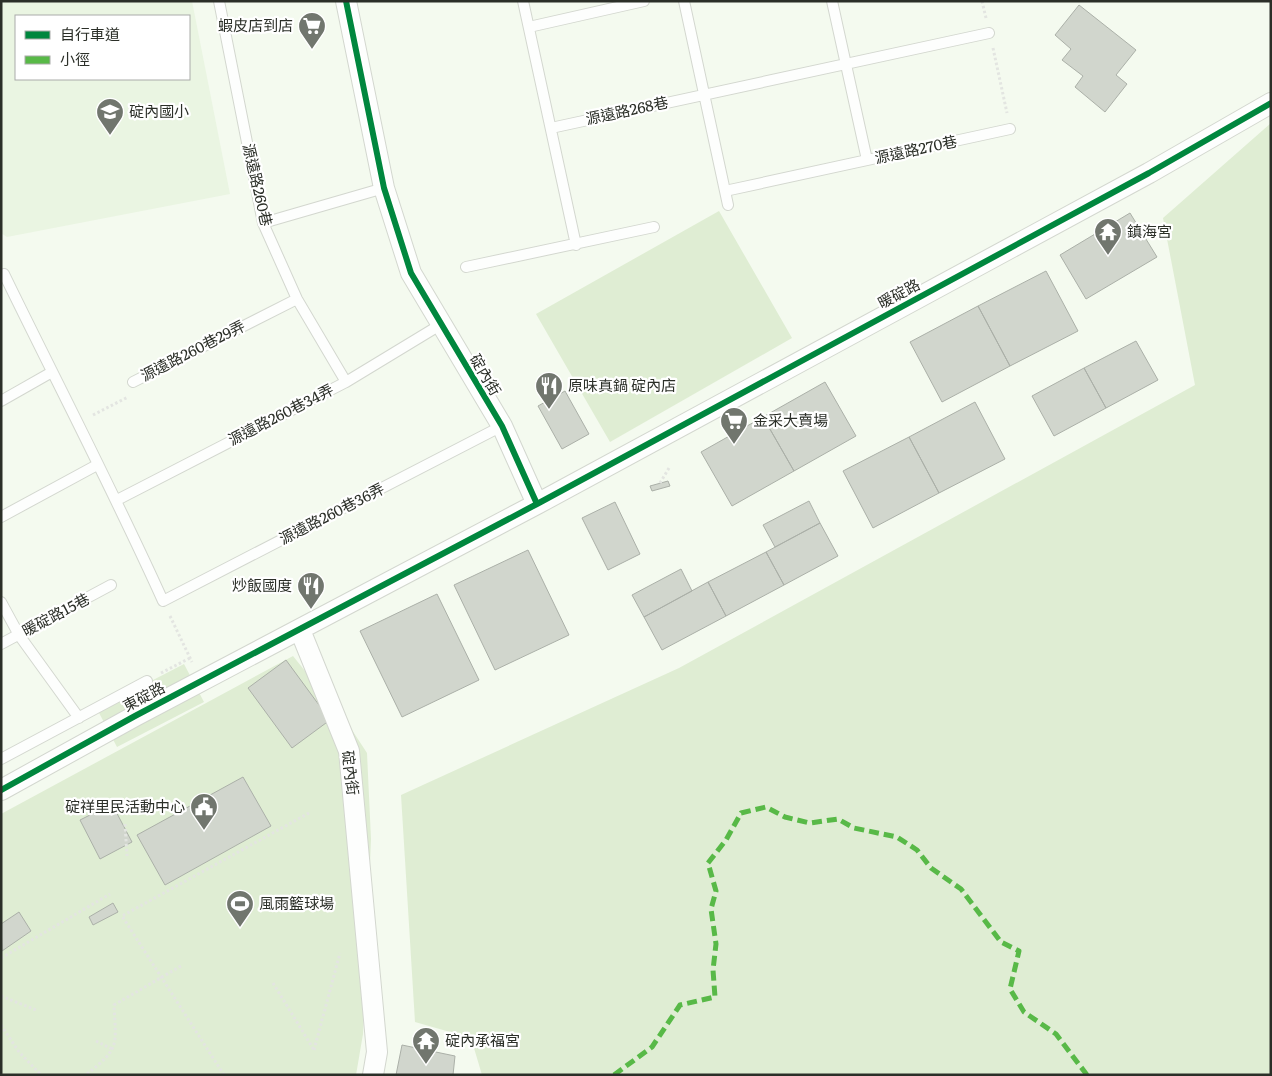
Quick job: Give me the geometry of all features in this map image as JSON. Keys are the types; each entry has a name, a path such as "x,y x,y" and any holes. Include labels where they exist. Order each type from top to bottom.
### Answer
{"street":[{"name":"碇內街","path":"346,1 384,188 411,273 440,325 502,426 537,504"},
{"name":"暖碇路","path":"537,504 1149,173 1271,103"},
{"path":"300,630 537,504"},
{"name":"碇內街","path":"300,630 349,751 377,1052 372,1075"},
{"name":"東碇路","path":"1,790 135,716 300,630"}],"lane":[{"name":"源遠路260巷","path":"218,1 263,223 297,299 346,382"},
{"path":"523,1 576,245"},
{"path":"529,27 644,1"},
{"path":"684,1 728,205"},
{"path":"832,1 867,160"},
{"path":"704,94 989,33"},
{"name":"源遠路268巷","path":"551,128 704,94"},
{"name":"源遠路270巷","path":"725,191 1010,130"},
{"path":"263,223 384,188"},
{"path":"466,267 654,227"},
{"path":"3,275 97,465 117,500 163,601"},
{"name":"源遠路260巷29弄","path":"133,382 297,299"},
{"name":"源遠路260巷34弄","path":"117,500 346,382 440,325"},
{"path":"1,401 52,372"},
{"name":"源遠路260巷36弄","path":"163,601 502,426"},
{"path":"1,518 97,465"},
{"name":"暖碇路15巷","path":"1,644 111,585"},
{"path":"1,602 19,635 79,718"},
{"path":"1,759 147,681"}],"path":[{"path":"982,1 1010,130"},
{"path":"660,483 669,468"},
{"path":"163,601 193,663"},
{"path":"147,681 190,658"},
{"path":"224,1075 122,916 309,813"},
{"path":"125,824 127,856"},
{"path":"1,958 110,894"},
{"path":"274,983 314,1050 340,953"},
{"path":"87,1074 110,1056 116,1038 114,1005 181,966"},
{"path":"1,996 36,1010"},
{"path":"1,1025 19,1052 41,1075"},
{"path":"96,1041 112,1049"}],"shaded area":[{"name":"碇內國小","path":"1,1 192,1 230,194 7,237 1,233"},
{"path":"1271,123 1271,1075 482,1075 471,1038 415,1022 401,795 679,668 1195,385 1163,218"},
{"path":"719,211 792,338 610,442 536,314"},
{"path":"293,656 350,727 367,753 371,839 363,1034 356,1075 4,1075 1,1072 1,814"},
{"path":"184,664 204,702 117,747 97,709"}],"building":[{"path":"1079,5 1136,50 1116,75 1127,84 1105,112 1075,87 1083,76 1062,60 1071,49 1055,35"},
{"name":"鎮海宮","path":"1130,213 1157,257 1086,299 1060,255"},
{"path":"1046,271 1078,331 1010,366 978,306"},
{"path":"978,306 1010,366 942,402 910,342"},
{"path":"1136,341 1158,380 1106,408 1084,368"},
{"path":"1084,368 1106,408 1054,436 1032,396"},
{"path":"825,382 856,436 794,471 763,417"},
{"path":"565,391 589,434 562,449 538,406"},
{"path":"975,402 1005,459 939,493 909,437"},
{"path":"763,417 794,471 732,506 701,452"},
{"path":"909,437 939,493 873,528 843,471"},
{"path":"668,481 670,486 652,491 650,486"},
{"path":"809,501 820,523 775,547 763,525"},
{"path":"615,502 640,554 608,570 582,518"},
{"path":"820,523 838,556 784,585 766,552"},
{"path":"528,550 569,635 495,670 454,585"},
{"path":"766,552 784,585 726,616 708,582"},
{"path":"681,569 692,591 644,617 632,595"},
{"path":"708,582 726,616 662,650 644,617"},
{"path":"437,594 479,680 402,717 360,631"},
{"path":"286,660 330,720 292,748 248,688"},
{"name":"碇祥里民活動中心","path":"243,777 271,826 165,885 137,835"},
{"path":"112,804 132,842 100,859 80,820"},
{"path":"113,903 118,912 93,925 89,917"},
{"path":"19,912 31,931 2,951 1,924"},
{"name":"碇內承福宮","path":"402,1045 455,1056 453,1075 396,1075"}],"marked path":[{"path":"614,1075 652,1047 680,1005 715,997 713,970 716,944 711,909 716,891 708,863 726,840 741,813 766,807 785,817 810,823 838,819 854,828 897,837 917,850 931,868 961,889 1001,942 1019,951 1010,989 1024,1012 1056,1034 1087,1075"}],"cycle path":[{"path":"346,1 384,188 411,273 502,426 537,504"},
{"path":"1,790 135,716 537,504 1149,173 1271,103"}],"place":[{"name":"蝦皮店到店","path":"312,50"},
{"name":"碇內國小","path":"110,136"},
{"name":"鎮海宮","path":"1108,256"},
{"name":"原味真鍋 碇內店","path":"549,410"},
{"name":"金采大賣場","path":"734,445"},
{"name":"炒飯國度","path":"311,610"},
{"name":"碇祥里民活動中心","path":"204,831"},
{"name":"風雨籃球場","path":"240,928"},
{"name":"碇內承福宮","path":"426,1065"}]}
